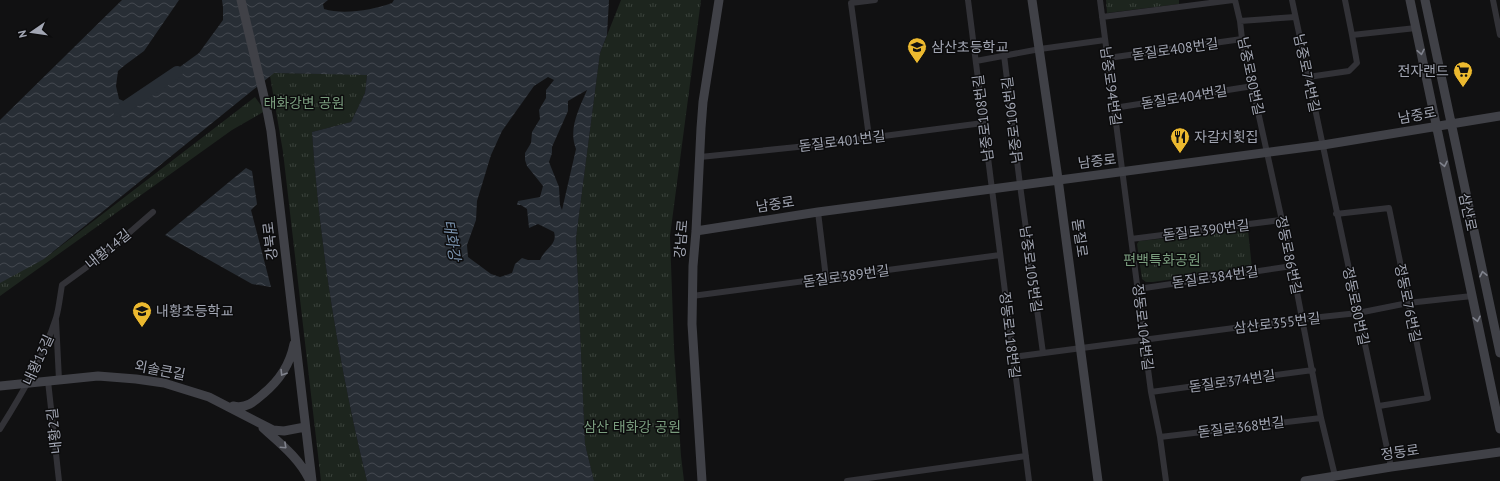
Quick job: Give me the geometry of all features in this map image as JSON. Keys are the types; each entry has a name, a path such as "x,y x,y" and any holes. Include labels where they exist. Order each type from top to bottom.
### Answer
{"main road":[{"name":"강북로","path":"241,0 266,105 272,139 311,481"},
{"name":"강남로","path":"702,481 692,324 693,266 704,102 719,0"},
{"name":"돋질로","path":"1032,0 1058,179 1098,481"},
{"name":"삼산로","path":"1410,0 1500,429"},
{"name":"삼산로","path":"1425,0 1451,123 1496,313 1500,353"},
{"name":"남중로","path":"696,230 1058,179 1123,172 1323,145 1500,116"},
{"path":"227,405 241,407 248,406 272,386 286,367 290,358 295,336"},
{"name":"외솔큰길","path":"0,386 98,376 136,379 164,384 209,397 227,405 266,427 279,431 305,427"},
{"path":"254,421 289,452 302,466 311,481"},
{"name":"정동로","path":"1305,481 1500,452"}],"street":[{"path":"869,137 852,3 875,0"},
{"name":"남중로108번길","path":"968,0 991,189"},
{"name":"남중로94번길","path":"1100,0 1123,172"},
{"path":"1102,17 1234,0"},
{"name":"남중로80번길","path":"1234,0 1267,152"},
{"name":"남중로74번길","path":"1292,0 1323,145"},
{"path":"1308,77 1349,71 1358,63 1345,0"},
{"path":"1493,0 1500,35"},
{"path":"1240,22 1295,17"},
{"path":"1352,35 1416,28"},
{"name":"돋질로408번길","path":"1108,58 1242,39"},
{"path":"976,60 1105,40"},
{"name":"남중로106번길","path":"1004,56 1020,185"},
{"name":"돋질로404번길","path":"1114,108 1253,86"},
{"name":"돋질로401번길","path":"700,157 807,146 983,123"},
{"name":"정동로80번길","path":"1323,145 1336,214 1379,406 1391,467"},
{"name":"정동로86번길","path":"1267,152 1292,266 1321,418 1335,476"},
{"name":"정동로104번길","path":"1123,172 1151,392 1160,437 1166,481"},
{"name":"남중로105번길","path":"1020,185 1043,353"},
{"name":"정동로118번길","path":"991,189 1029,481"},
{"name":"정동로76번길","path":"1336,214 1389,208 1428,398 1379,406"},
{"name":"내황14길","path":"62,285 106,253 153,212"},
{"path":"818,212 826,278"},
{"name":"돋질로390번길","path":"1131,239 1281,220"},
{"name":"돋질로389번길","path":"692,296 1000,255"},
{"name":"돋질로384번길","path":"1138,289 1292,266"},
{"name":"내황13길","path":"0,429 28,383 56,317 62,285"},
{"name":"삼산로355번길","path":"1013,357 1358,313 1408,304 1472,296"},
{"path":"56,317 59,380"},
{"name":"돋질로374번길","path":"1151,392 1313,370"},
{"name":"내황2길","path":"48,381 60,481"},
{"name":"돋질로368번길","path":"1160,437 1321,418"},
{"path":"852,481 1026,456"}],"green space":[{"name":"삼산 태화강 공원","path":"621,0 701,0 670,236 674,348 684,481 594,481 585,444 576,238 600,53"},
{"path":"1106,0 1179,0 1179,4 1107,13"},
{"name":"태화강변 공원","path":"274,73 367,74 365,93 351,122 312,132 320,220 332,308 339,351 367,481 321,481 283,152 270,76"},
{"path":"255,97 265,111 232,130 0,296 0,280 44,259"},
{"name":"편백특화공원","path":"1248,230 1252,268 1153,282 1146,282 1142,279 1137,244 1139,241"}],"water":[{"name":"태화강","path":"122,0 179,0 144,51 118,71 116,86 119,99 128,103 143,101 160,89 166,77 199,53 223,20 222,0 328,0 323,4 324,9 349,12 376,8 392,3 394,0 609,0 607,35 600,53 576,238 585,444 594,481 367,481 339,351 332,308 320,220 312,132 351,122 365,93 367,75 274,73 44,259 0,283 0,120","holes":["548,77 554,80 546,90 546,98 539,110 540,119 532,132 531,143 525,153 527,166 543,186 540,197 518,201 517,205 521,205 527,209 529,228 538,224 554,232 555,236 553,243 540,260 528,260 522,258 515,264 512,273 500,277 491,274 468,257 467,245 476,220 477,201 491,155 502,131 534,86","587,90 574,127 573,134 576,149 562,210 560,205 559,187 549,162 552,147 568,111 568,101"]},
{"path":"246,168 252,171 257,204 251,210 271,287 252,284 165,235"}],"waterway":[{"path":"119,111 177,72"}],"place":[{"name":"삼산초등학교","path":"917,64"},
{"name":"전자랜드","path":"1463,88"},
{"name":"자갈치횟집","path":"1180,154"},
{"name":"내황초등학교","path":"142,328"}]}
